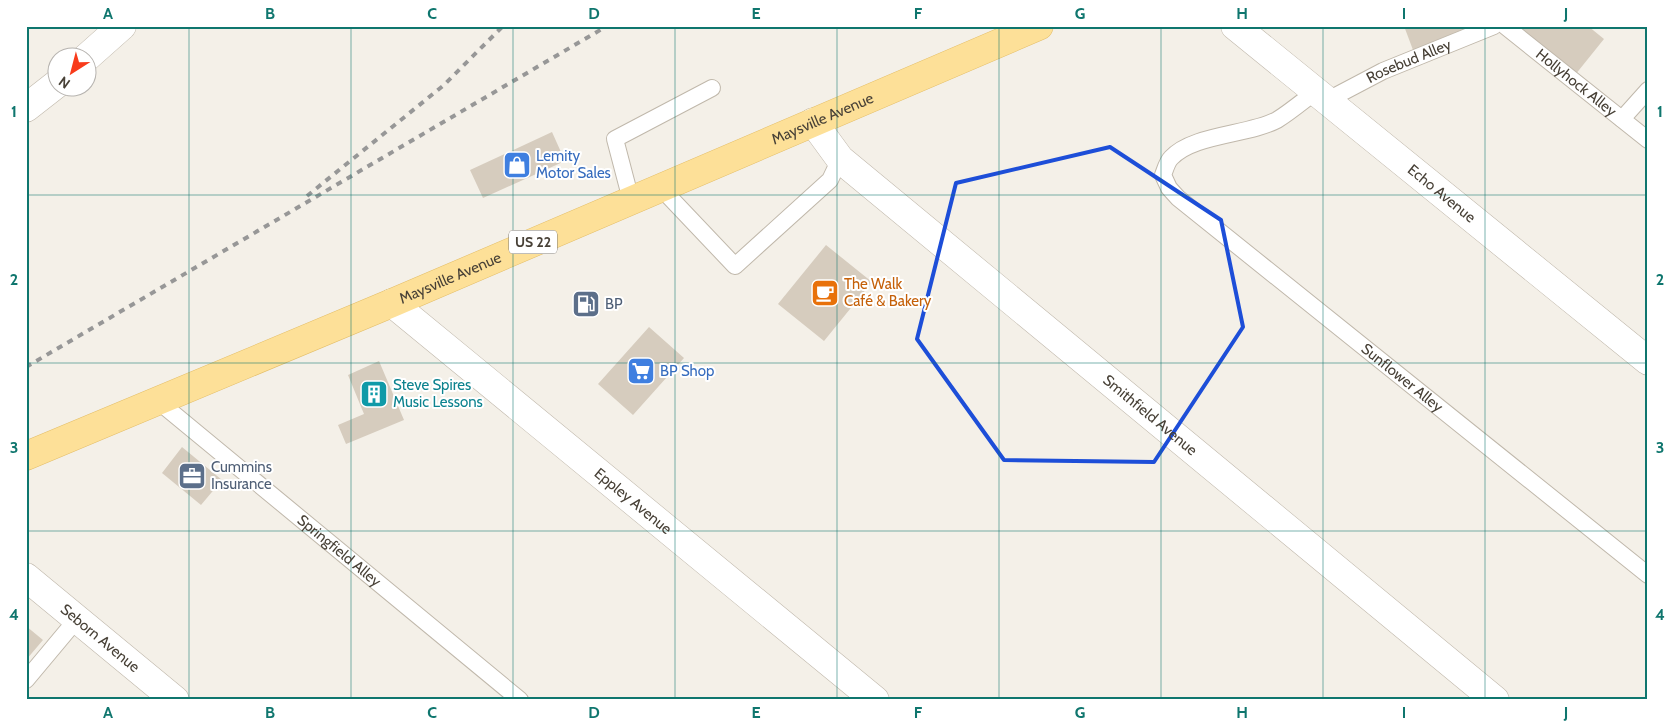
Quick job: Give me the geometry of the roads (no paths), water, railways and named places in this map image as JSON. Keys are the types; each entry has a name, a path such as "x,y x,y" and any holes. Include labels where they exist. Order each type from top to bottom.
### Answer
{"main road":[{"name":"Maysville Avenue","path":"26,456 392,303 1039,26"}],"street":[{"path":"97,48 122,26"},
{"name":"Echo Avenue","path":"1235,26 1648,361"},
{"path":"26,108 48,91"},
{"name":"Smithfield Avenue","path":"813,122 840,158 1495,700"},
{"name":"Eppley Avenue","path":"392,303 876,700"},
{"name":"Seborn Avenue","path":"26,578 175,700"}],"lane":[{"name":"Rosebud Alley","path":"1163,175 1171,158 1182,150 1198,143 1277,120 1320,96 1494,26"},
{"name":"Hollyhock Alley","path":"1505,26 1648,140"},
{"path":"631,200 615,140 712,88"},
{"path":"1622,119 1648,90"},
{"path":"660,187 735,266 830,180 840,158"},
{"name":"Sunflower Alley","path":"1163,175 1169,188 1178,198 1648,575"},
{"name":"Springfield Alley","path":"158,401 520,700"},
{"path":"26,680 77,619"}],"railway":[{"path":"307,196 444,85 503,26"},
{"path":"26,367 607,26"}],"place":[{"name":"Lemity Motor Sales","path":"517,165"},
{"name":"The Walk Café & Bakery","path":"825,293"},
{"name":"BP","path":"586,304"},
{"name":"BP Shop","path":"641,371"},
{"name":"Steve Spires Music Lessons","path":"374,394"},
{"name":"Cummins Insurance","path":"192,476"}]}
